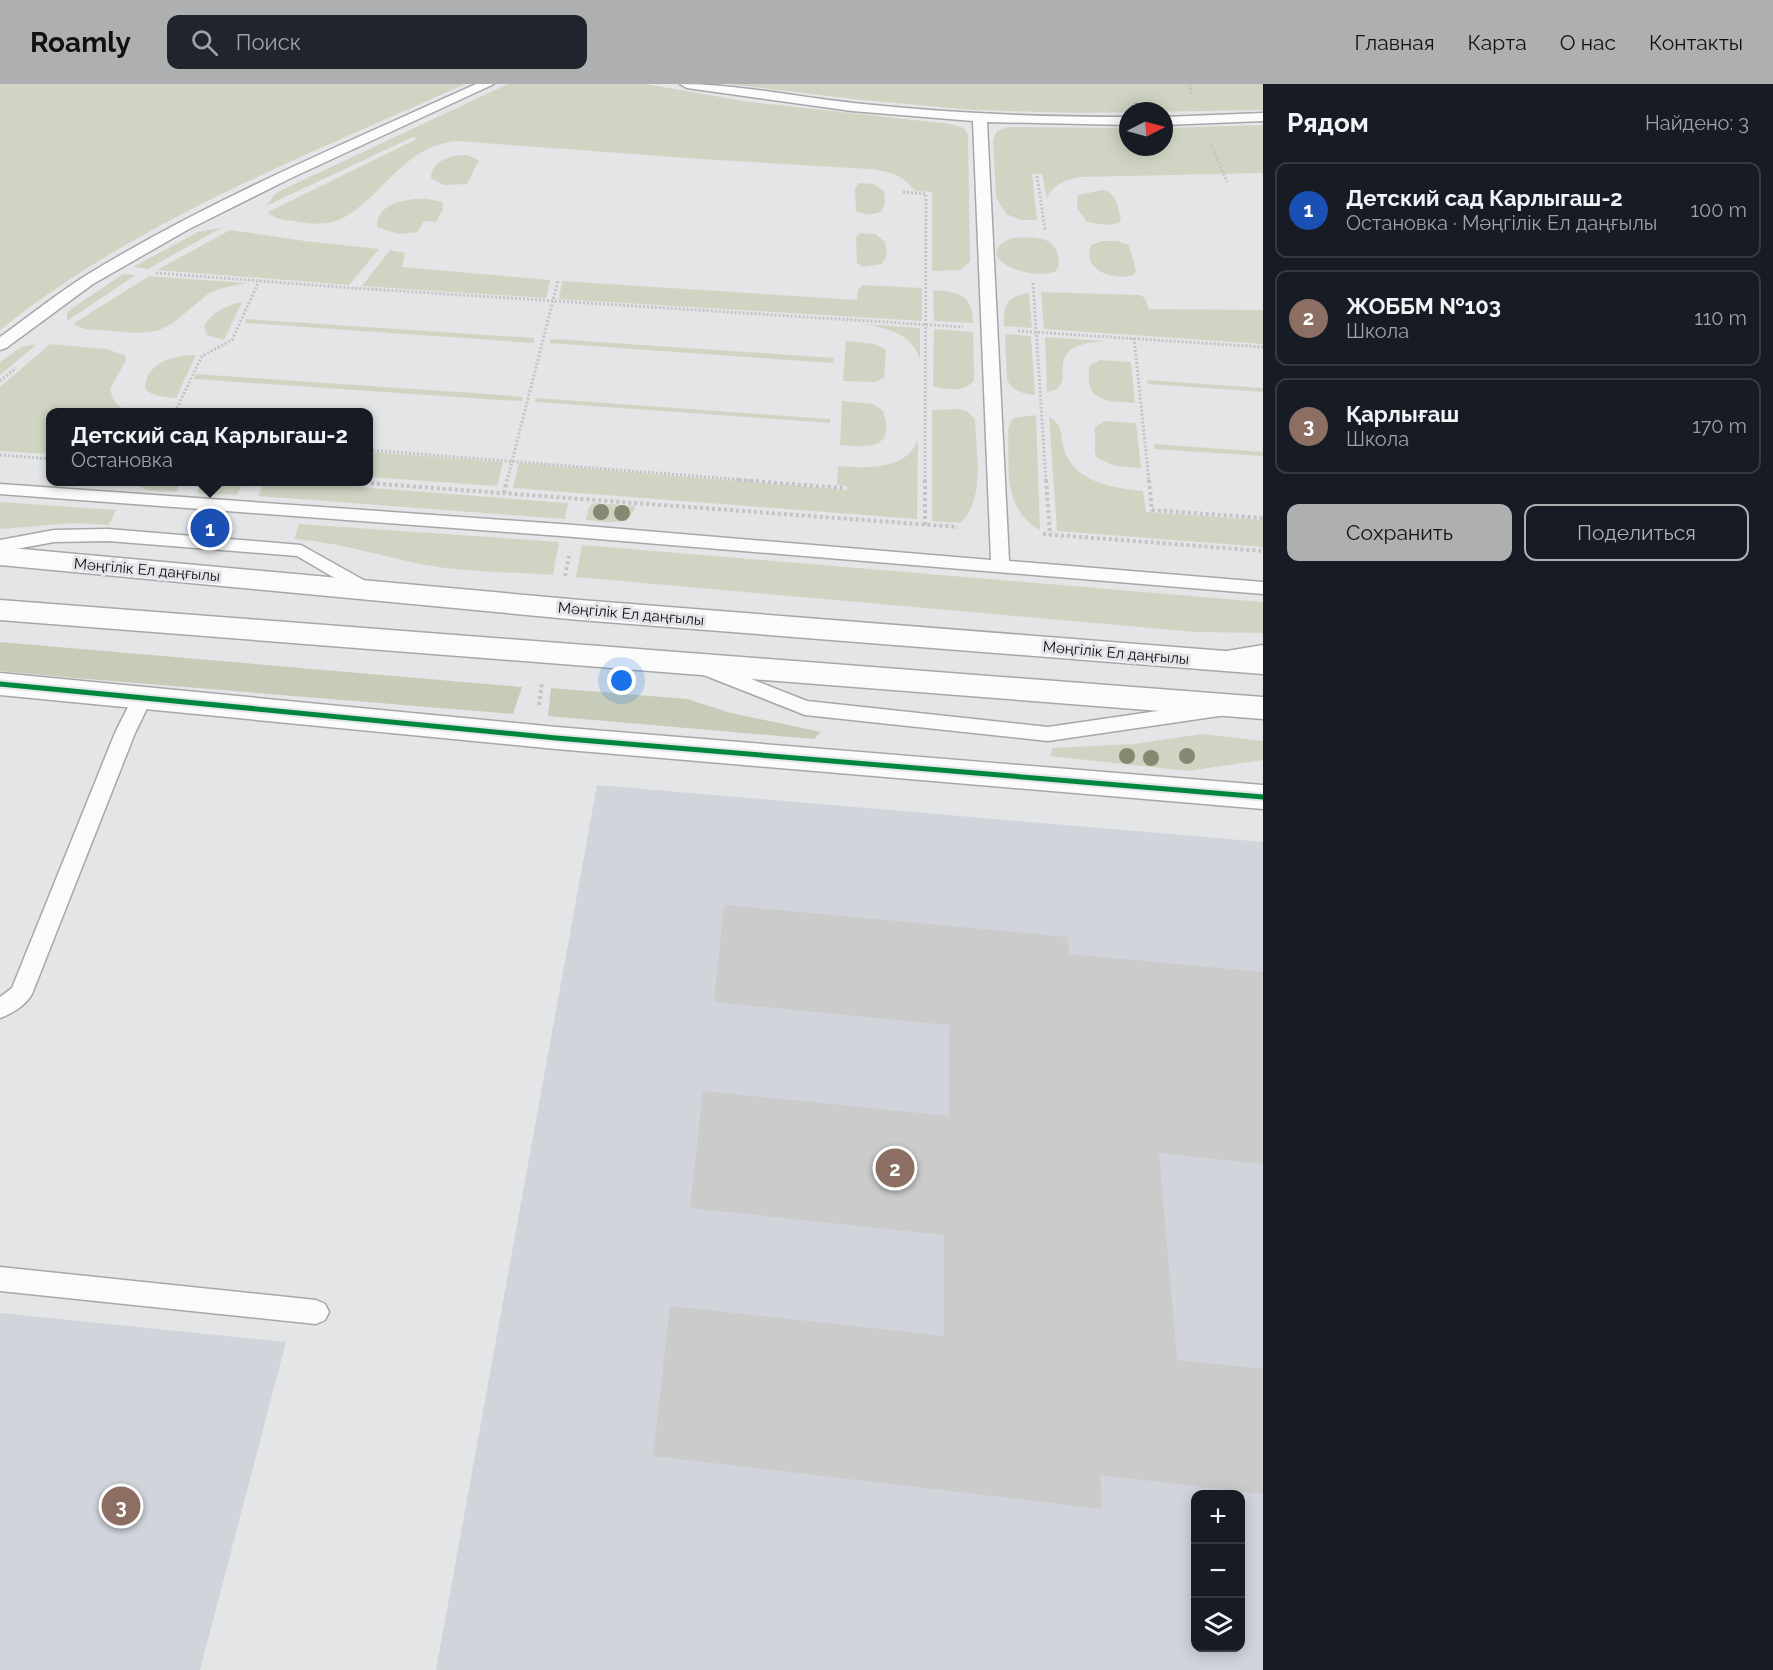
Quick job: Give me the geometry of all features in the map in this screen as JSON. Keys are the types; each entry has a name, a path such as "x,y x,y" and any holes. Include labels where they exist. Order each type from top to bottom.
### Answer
{"main road":[{"name":"Мәңгілік Ел даңғылы","path":"0,556 580,610 1263,664"},
{"path":"0,610 1251,707"},
{"path":"0,684 545,737 1263,797"}],"lane":[{"path":"0,345 88,282 147,247 272,184 488,84"},
{"path":"687,84 825,103 980,118 1119,121"},
{"path":"1173,121 1263,117"},
{"path":"980,118 1000,567"},
{"path":"0,489 574,531 1263,588"},
{"path":"0,546 54,536 108,535 301,551 370,591"},
{"path":"1207,660 1263,652"},
{"path":"694,664 805,708 1048,734 1251,707"},
{"path":"0,1010 21,994 125,733 142,698"},
{"path":"0,1279 316,1312"}],"path":[{"path":"1202,120 1227,182"},
{"path":"1037,176 1045,230"},
{"path":"903,192 926,194 925,525"},
{"path":"157,267 148,272 553,301 973,327"},
{"path":"177,408 201,356 232,340 259,281"},
{"path":"504,493 558,281"},
{"path":"1033,283 1050,535"},
{"path":"1016,331 1263,347"},
{"path":"1134,338 1152,510 1263,518"},
{"path":"0,381 16,367"},
{"path":"373,450 843,488"},
{"path":"0,455 46,459"},
{"path":"373,483 958,527"},
{"path":"1043,534 1263,551"}],"shaded area":[{"path":"597,785 1263,842 1263,1670 436,1670"},
{"path":"0,1313 286,1342 200,1670 0,1670"}],"green space":[{"path":"0,84 465,84 284,164 165,223 108,255 53,291 0,330"},
{"path":"508,84 645,84 750,102 950,124 964,128 968,134 970,262 960,270 932,271 932,192 915,191 906,181 895,175 869,169 457,141 438,145 408,161 358,208 337,221 318,224 305,223 279,219 268,212 417,139 413,137 266,206 275,194 284,189"},
{"path":"730,84 1263,84 1263,110 1173,111 1173,102 1119,102 1119,112 1079,113 972,110"},
{"path":"1263,125 1263,173 1081,177 1056,186 1047,199 1042,174 1032,174 1037,220 1021,220 1006,214 996,197 993,140 997,131 1008,127 1119,128 1119,156 1173,156 1173,128"},
{"path":"467,155 479,160 467,184 444,185 431,178 434,167 438,163 449,157"},
{"path":"859,183 874,184 884,191 885,204 881,212 867,215 856,211 855,188"},
{"path":"1103,190 1111,194 1116,201 1121,218 1119,223 1108,225 1087,222 1077,208 1078,195"},
{"path":"412,199 442,202 443,209 436,222 424,221 417,232 398,234 377,227 382,212 395,203"},
{"path":"221,228 148,269 133,267 198,232"},
{"path":"230,230 379,249 349,285 157,270"},
{"path":"860,233 875,234 885,242 887,255 882,264 863,267 857,263 856,237"},
{"path":"1027,237 1048,241 1056,250 1059,261 1056,271 1044,274 1030,273 1006,265 999,259 997,252 1001,245 1013,238"},
{"path":"1102,241 1117,241 1129,245 1136,270 1134,275 1109,275 1095,268 1091,262 1089,254 1091,245"},
{"path":"390,250 405,253 402,267 550,280 546,298 362,286"},
{"path":"123,274 136,275 67,321 67,313 71,309"},
{"path":"149,276 246,283 222,288 208,294 173,323 157,331 138,333 85,329 73,324"},
{"path":"562,281 857,300 858,290 863,285 922,288 922,321 559,299"},
{"path":"933,290 957,294 967,300 973,323 934,321"},
{"path":"1041,292 1140,295 1145,298 1149,309 1263,310 1263,344 1044,329"},
{"path":"1029,293 1032,328 1004,326 1005,308 1011,299"},
{"path":"242,302 224,340 207,335 204,326 211,317 225,307"},
{"path":"246,319 534,338 534,343 245,323"},
{"path":"864,324 920,328 920,359 911,343 905,338 890,330"},
{"path":"934,329 973,332 974,379 966,387 944,389 933,386"},
{"path":"1005,334 1031,336 1035,395 1019,391 1007,380"},
{"path":"1045,337 1105,341 1073,348 1064,360 1060,385 1056,390 1047,392"},
{"path":"551,339 834,358 833,363 549,343"},
{"path":"846,341 875,344 886,350 884,378 875,382 843,381"},
{"path":"37,344 0,375 0,362 21,347"},
{"path":"50,344 106,349 125,355 126,360 110,389 117,404 123,408 46,408 46,454 0,451 0,387"},
{"path":"196,355 176,398 155,395 145,388 150,372 156,366 179,356"},
{"path":"1100,360 1131,362 1135,403 1115,402 1094,393 1090,387 1090,365"},
{"path":"196,374 523,397 522,401 500,400 194,379"},
{"path":"1147,380 1263,388 1263,392 1148,384"},
{"path":"536,398 830,419 830,423 535,402"},
{"path":"842,401 873,404 883,411 886,433 882,440 869,446 840,445"},
{"path":"932,410 967,411 975,420 978,461 976,489 968,513 960,523 932,521"},
{"path":"1036,415 1040,530 1028,521 1013,499 1009,472 1008,429 1013,418"},
{"path":"1049,417 1057,423 1061,431 1064,449 1069,460 1086,476 1108,485 1143,491 1146,512 1263,520 1263,547 1057,531"},
{"path":"1105,421 1136,423 1141,468 1116,466 1097,458 1095,427"},
{"path":"918,439 917,519 513,488 519,463 847,490 847,486 837,485 838,466 873,467 895,462 905,457 913,449"},
{"path":"1154,444 1263,452 1263,456 1154,449"},
{"path":"373,452 503,462 497,486 373,477"},
{"path":"138,486 178,486 176,492"},
{"path":"200,486 241,486 237,495 197,493"},
{"path":"263,486 346,486 568,503 565,519 258,496"},
{"path":"0,502 116,510 109,525 75,523 0,529"},
{"path":"593,503 635,506 628,518 622,521 586,520 589,507"},
{"path":"299,524 559,542 553,575 453,569 341,546 294,539"},
{"path":"582,545 1263,602 1263,633 1196,632 576,577"},
{"path":"0,642 522,687 513,714 64,677 0,671"},
{"path":"551,688 687,699 731,713 821,732 814,739 548,716"},
{"path":"1202,734 1263,741 1263,760 1188,771 1050,756 1053,748 1134,744"}],"building":[{"path":"724,905 1068,937 1069,954 1263,972 1263,1164 1159,1153 1177,1360 1263,1369 1263,1494 1245,1492 1245,1490 1100,1475 1102,1509 653,1456 670,1306 944,1336 944,1235 690,1208 703,1091 949,1116 949,1025 714,1002"}],"cycle path":[{"path":"0,684 556,738 1263,797"}],"place":[{"name":"Детский сад Карлыгаш-2","path":"210,528"},
{"name":"ЖОББМ №103","path":"895,1168"},
{"name":"Қарлығаш","path":"121,1506"}]}
